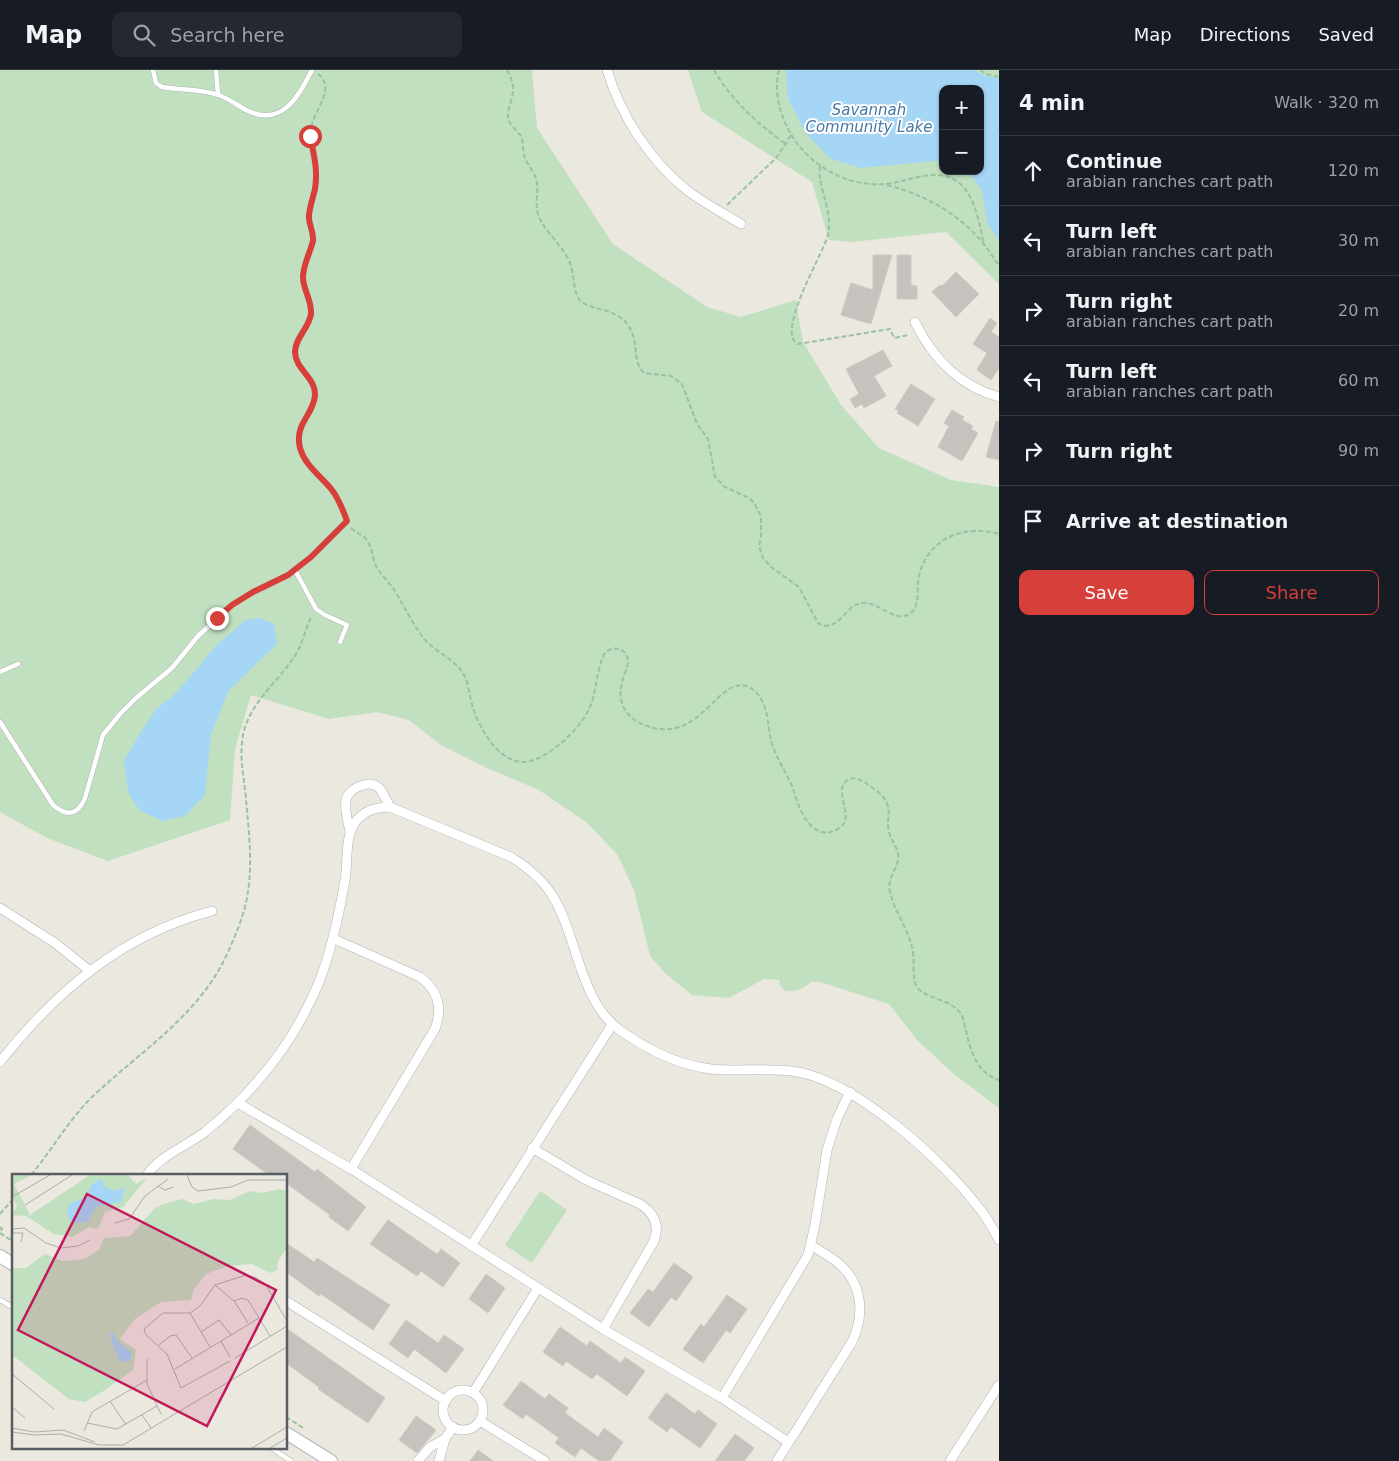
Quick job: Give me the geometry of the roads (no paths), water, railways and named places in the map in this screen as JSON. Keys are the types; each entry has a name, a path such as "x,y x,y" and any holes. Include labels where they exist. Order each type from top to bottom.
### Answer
{"main road":[{"path":"0,1256 12,1264"},
{"path":"288,1434 331,1461"}],"street":[{"path":"607,70 628,117 648,150 688,190 741,224"},
{"path":"915,322 933,353 956,377 981,391 999,397"},
{"path":"148,1174 158,1163 196,1139 238,1103 268,1068 303,1016 318,983 334,939 346,876 350,831 346,803 348,794 364,785 375,785 379,788 390,807"},
{"path":"350,831 354,822 366,812 380,807 390,807 511,857 542,882 552,896 562,916 577,962 594,999 612,1025 657,1053 684,1063 711,1069 768,1069 798,1072 820,1078 850,1092 926,1150 980,1208 999,1240"},
{"path":"0,908 55,943 90,971"},
{"path":"0,1062 50,1006 90,971 150,933 188,917 212,911"},
{"path":"334,939 420,977 436,996 439,1012 435,1028 351,1169"},
{"path":"471,1246 612,1025"},
{"path":"722,1398 802,1265 811,1245 827,1150 837,1119 850,1092"},
{"path":"238,1103 351,1169 603,1329 722,1398 788,1442"},
{"path":"532,1148 586,1180 640,1204 648,1209 653,1216 656,1225 654,1241 603,1329"},
{"path":"777,1461 852,1342 858,1329 861,1314 860,1300 855,1285 848,1273 837,1262 811,1245"},
{"path":"473,1393 538,1288"},
{"path":"288,1302 446,1401"},
{"path":"950,1461 999,1384"},
{"path":"458,1391 473,1393 479,1398 482,1405 483,1413 480,1420 476,1426 465,1430 453,1427 448,1423 444,1412 446,1401 458,1391"},
{"path":"480,1420 545,1461"},
{"path":"439,1461 446,1439 453,1427"},
{"path":"418,1461 430,1447 446,1439"},
{"path":"446,1439 447,1461"}],"lane":[{"path":"153,70 156,83 162,87 208,92 233,101 246,110 257,114 269,115 280,112 290,105 298,96 312,70"},
{"path":"216,70 218,95"},
{"path":"0,722 53,805 61,812 72,813 81,808 103,735 110,725 136,698 172,668 198,636 232,605 295,570 311,557 347,521"},
{"path":"295,570 316,609 347,625 340,642"},
{"path":"0,672 18,664"},
{"path":"0,1300 12,1307"},
{"path":"272,1448 292,1461"}],"water":[{"name":"Savannah Community Lake","path":"786,70 976,70 981,74 999,79 999,240 988,225 982,191 972,175 984,175 984,85 939,85 939,160 861,168 831,159 807,135 788,99"},
{"path":"260,618 274,624 277,644 229,690 211,734 205,795 185,816 162,821 139,810 128,792 124,760 139,735 156,709 176,693 215,647 245,620"}]}
